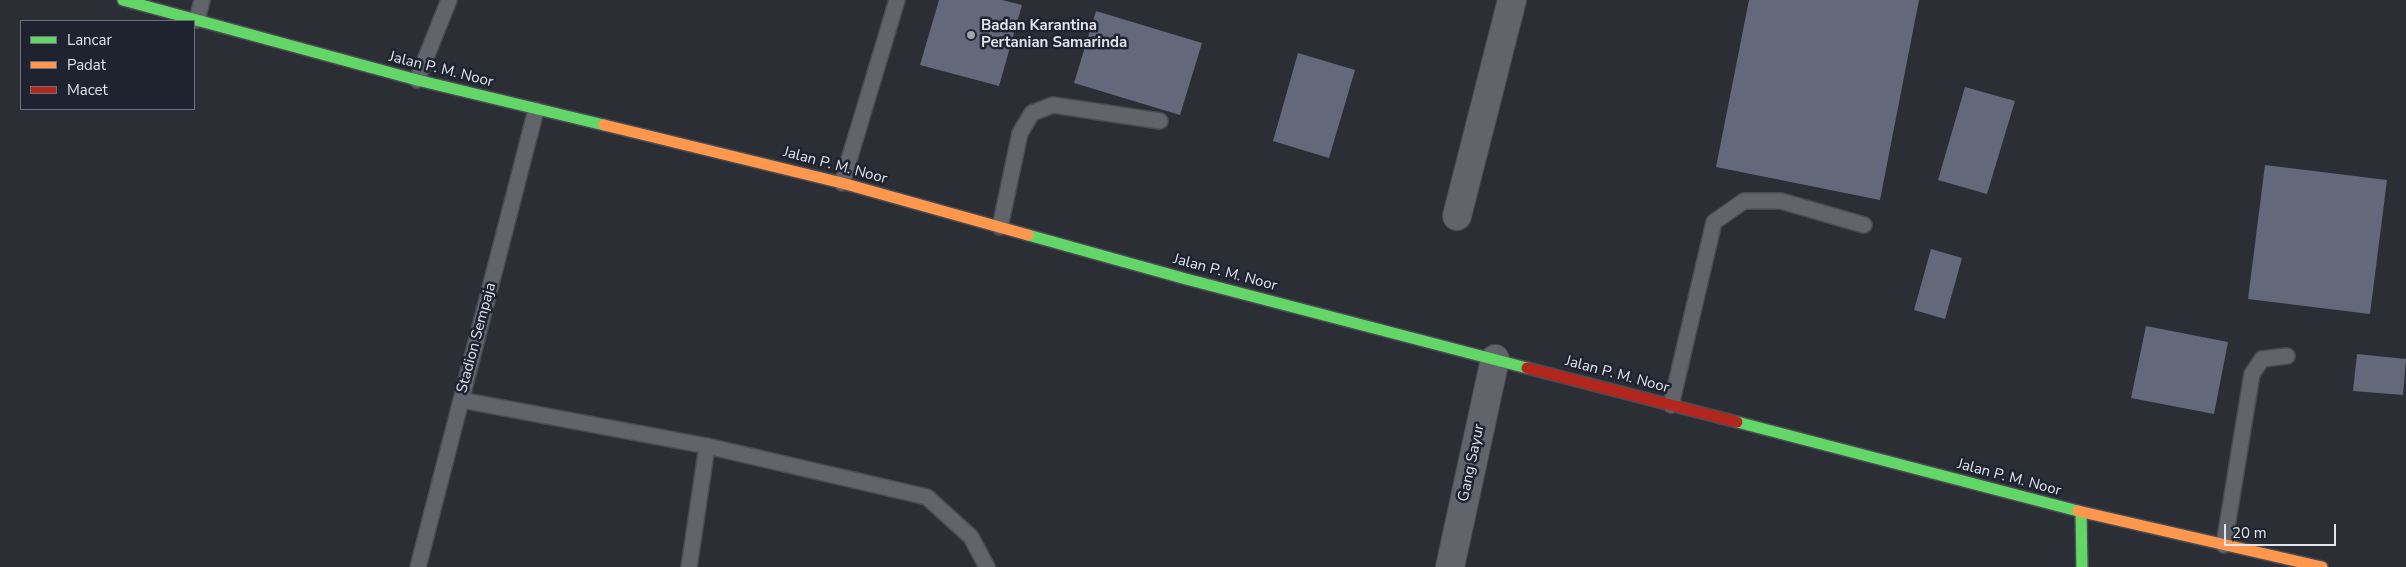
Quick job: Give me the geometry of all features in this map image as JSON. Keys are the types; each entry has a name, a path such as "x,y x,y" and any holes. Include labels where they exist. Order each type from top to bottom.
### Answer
{"main road":[{"name":"Jalan P. M. Noor","path":"123,0 417,80 842,183 1186,279 2081,512 2322,567"},
{"path":"2081,512 2082,567"}],"street":[{"path":"1457,216 1512,0"},
{"name":"Gang Sayur","path":"1450,567 1494,359"}],"lane":[{"path":"197,20 202,0"},
{"path":"417,80 449,0"},
{"path":"842,183 897,0"},
{"path":"1000,227 1020,133 1032,113 1053,105 1160,122"},
{"name":"Stadion Sempaja","path":"418,567 536,110"},
{"path":"1671,405 1714,222 1744,201 1781,201 1864,224"},
{"path":"2224,545 2252,374 2262,359 2288,356"},
{"path":"461,400 707,446 927,497 971,537 987,567"},
{"path":"690,567 707,446"}],"building":[{"name":"Badan Karantina Pertanian Samarinda","path":"939,0 1002,0 1022,5 999,86 920,65"},
{"path":"1749,0 1919,0 1880,200 1716,167"},
{"path":"1096,11 1202,43 1180,115 1074,83"},
{"path":"1298,53 1355,70 1329,158 1273,141"},
{"path":"1965,87 2015,101 1987,194 1938,180"},
{"path":"2265,165 2387,180 2370,314 2248,299"},
{"path":"1931,249 1962,258 1945,319 1914,310"},
{"path":"2146,326 2228,342 2214,414 2131,398"},
{"path":"2357,354 2406,359 2403,395 2353,391"}],"traffic: fast":[{"path":"123,0 417,80 604,125"},
{"path":"1028,235 1186,279 1527,368"},
{"path":"1737,422 2078,511"},
{"path":"2081,512 2082,567"}],"traffic: slow":[{"path":"604,125 842,183 1028,235"},
{"path":"2078,511 2322,567"}],"traffic: jam":[{"path":"1527,368 1737,422"}],"place":[{"name":"Badan Karantina Pertanian Samarinda","path":"971,35"}]}
